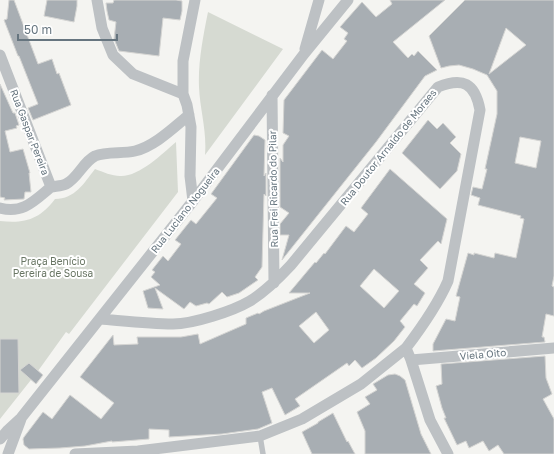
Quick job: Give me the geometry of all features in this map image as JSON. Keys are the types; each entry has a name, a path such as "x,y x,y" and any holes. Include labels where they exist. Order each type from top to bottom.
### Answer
{"street":[{"path":"98,0 102,28 112,55 133,74 183,94"},
{"path":"193,201 190,176 191,140 189,115 183,94 183,61 195,0"},
{"path":"304,54 319,0"},
{"name":"Rua Luciano Nogueira","path":"0,439 21,418 100,319 193,201 272,95 348,0"},
{"name":"Rua Gaspar Pereira","path":"0,55 51,187"},
{"name":"Rua Doutor Arnaldo de Moraes","path":"100,319 175,324 206,319 248,302 274,283 291,265 438,87 450,82 461,82 471,88 478,98 480,110 448,281 441,298 406,348"},
{"name":"Rua Frei Ricardo do Pilar","path":"272,95 274,283"},
{"path":"0,208 10,210 20,209 32,203 51,187 66,184 72,180 89,160 97,156 125,153 144,148 189,115"},
{"path":"75,454 137,452 260,436 302,419 354,388 406,348 430,420 448,454"},
{"name":"Viela Oito","path":"411,360 554,348"},
{"name":"Rua Luciano Nogueira","path":"8,454 21,418"}],"lane":[{"path":"260,436 263,454"}],"green space":[{"path":"208,12 283,49 205,155 205,137 200,96 199,68"},
{"name":"Praça Benício Pereira de Sousa","path":"176,142 178,192 69,334 66,332 38,371 0,419 0,221 17,222 38,216 55,199 74,193 83,185 95,169 117,176 135,173 150,164"}],"building":[{"path":"9,0 14,0 38,64 52,59 71,105 33,120 28,108 38,104 4,20 7,19"},
{"path":"47,0 77,0 74,22 44,16"},
{"path":"114,0 182,1 180,20 163,18 159,56 119,51 114,39 116,22 109,20 106,3 113,3"},
{"path":"390,0 445,0 393,42 408,58 412,54 414,56 418,51 437,70 425,76 376,142 282,260 289,235 280,235 280,224 289,213 280,207 280,158 283,162 283,145 289,136 283,133 284,100 322,50 333,59 347,41 344,39 348,33 340,27 362,2 376,17 392,4"},
{"path":"465,0 554,0 554,276 552,286 554,287 554,316 546,314 542,337 544,337 545,342 433,351 433,344 446,319 455,321 460,297 456,296 468,253 494,258 495,253 516,258 524,219 520,218 521,216 478,205 480,198 471,195 473,187 482,189 487,169 485,169 497,114 497,91 487,75 473,69 459,65 441,68 429,36","holes":["506,28 526,45 489,74","520,137 541,141 536,168 515,163"]},
{"path":"0,84 13,113 15,113 19,125 16,126 17,128 5,131 10,152 23,149 30,173 31,192 25,192 24,199 4,200 5,198 0,197"},
{"path":"428,120 437,129 443,123 456,137 450,143 461,154 457,171 440,189 402,153"},
{"path":"254,135 265,140 264,176 266,173 262,267 255,277 258,280 239,293 227,297 222,292 209,304 207,303 196,306 190,302 184,309 155,288 163,309 148,308 143,291 160,285 151,277 155,272 152,270 163,256 168,261 181,244 175,240 191,220 196,224 217,198 211,194"},
{"path":"390,169 447,219 441,244 438,241 420,260 428,268 414,284 425,293 417,306 414,304 400,321 405,327 394,341 376,358 362,368 355,360 349,366 347,363 295,399 300,406 285,415 272,388 262,392 272,423 258,429 222,434 169,437 169,430 149,429 149,439 112,441 85,446 60,448 29,449 24,445 24,437 43,412 52,419 70,395 101,419 114,403 80,377 113,335 114,345 138,344 137,337 181,337 198,334 200,344 246,324 246,318 310,293 289,293 315,262 316,263 324,253 325,254 346,226 354,232 368,214 361,208","holes":["374,269 399,291 384,308 360,286","316,312 329,330 314,343 299,326"]},
{"path":"0,339 18,339 19,393 0,393"},
{"path":"545,356 546,378 552,394 543,399 554,419 554,454 504,454 498,445 489,451 483,441 469,448 466,441 457,445 444,418 446,418 436,386 442,384 441,364"},
{"path":"29,363 43,375 36,384 20,370"},
{"path":"395,374 405,380 421,434 431,454 365,454 365,431 357,412 370,404 365,397 377,390 373,384 388,375"},
{"path":"333,413 347,442 348,441 355,454 312,454 302,432"}]}
